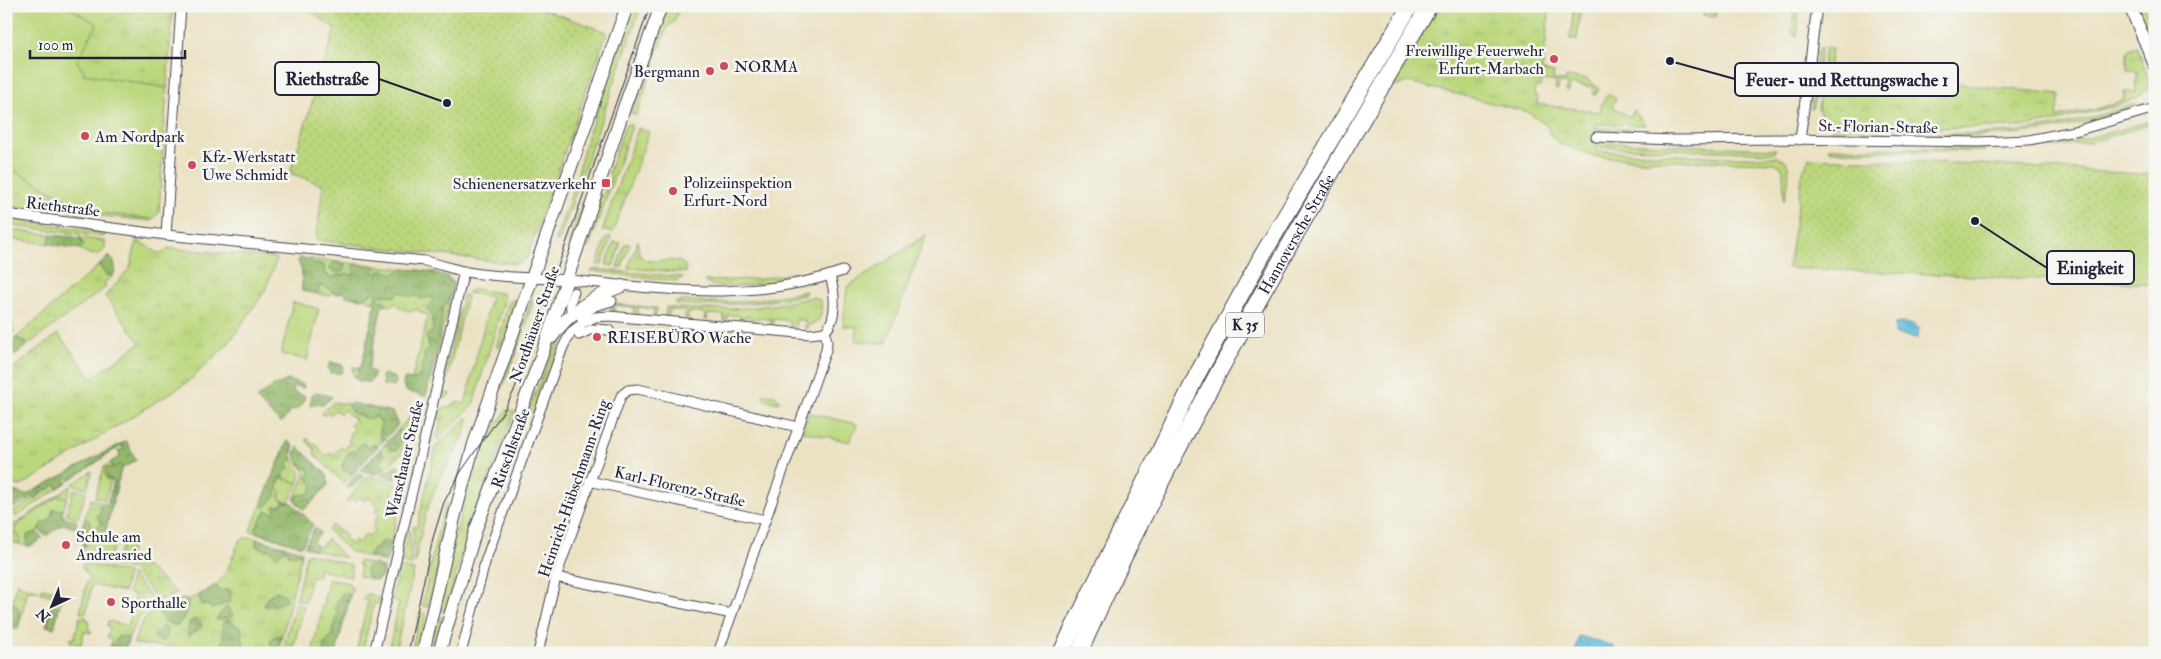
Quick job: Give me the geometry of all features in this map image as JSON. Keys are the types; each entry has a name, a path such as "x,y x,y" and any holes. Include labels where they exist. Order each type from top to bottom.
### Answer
{"highway":[{"name":"Hannoversche Straße","path":"1061,653 1198,373 1263,254 1410,6"},
{"name":"Hannoversche Straße","path":"1079,653 1129,546 1284,251 1429,6"}],"main road":[{"name":"Nordhäuser Straße","path":"423,653 455,514 474,444 628,6"},
{"name":"Nordhäuser Straße","path":"439,653 462,569 488,493 541,357 625,105 661,6"},
{"path":"2130,6 2155,65"},
{"path":"541,357 554,334 572,314 593,299 622,286"}],"street":[{"path":"166,235 181,6"},
{"path":"1800,140 1817,6"},
{"name":"St.-Florian-Straße","path":"1596,137 1979,142 2029,140 2080,130 2155,108"},
{"name":"Riethstraße","path":"6,214 166,235 426,261 464,271 674,291 743,292 782,288 843,271"},
{"name":"Warschauer Straße","path":"374,653 464,271"},
{"path":"718,653 826,350 828,342 825,332 830,325 834,294 830,276"},
{"name":"Nordhäuser Straße","path":"573,321 574,292"},
{"path":"573,321 596,306 612,301"},
{"name":"Ritschlstraße","path":"461,653 486,559 533,425 563,347 576,328 589,319 609,316 810,334 825,332"},
{"path":"573,321 592,329 609,330"},
{"name":"Heinrich-Hübschmann-Ring","path":"538,653 556,577 620,396 628,390 638,389 798,427"},
{"name":"Karl-Florenz-Straße","path":"589,481 765,520"},
{"path":"556,577 732,614"}],"green space":[{"name":"Am Nordpark","path":"6,6 72,6 71,9 97,24 77,61 84,74 167,88 159,212 153,219 73,210 75,204 6,166"},
{"path":"72,6 173,6 167,88 84,74 77,61 97,24 70,8"},
{"path":"304,6 534,6 607,32 527,258 517,263 509,263 316,240 323,185 290,173 335,29"},
{"path":"634,6 641,6 559,241 555,240 575,185 585,144"},
{"path":"668,6 680,6 674,22 668,26 660,48 657,45 657,37"},
{"path":"1438,6 1550,6 1542,71 1554,73 1553,80 1565,81 1566,77 1586,79 1599,88 1595,95 1593,94 1593,87 1570,84 1569,91 1566,91 1567,84 1559,83 1558,90 1555,89 1556,82 1542,80 1541,87 1535,87 1534,95 1538,96 1537,104 1600,112 1602,103 1608,94 1616,99 1612,106 1629,117 1634,110 1645,125 1595,124 1595,128 1633,129 1636,133 1595,132 1595,142 1776,149 1775,153 1595,147 1595,151 1724,157 1777,157 1786,161 1789,170 1784,201 1783,168 1775,163 1637,160 1594,156 1559,143 1551,136 1547,126 1528,112 1408,82 1397,86 1392,83"},
{"path":"1574,6 1581,6 1577,39 1570,39"},
{"path":"1705,6 1717,6 1715,17 1703,15"},
{"path":"1795,6 1800,6 1797,36 1791,31"},
{"path":"2136,6 2144,6 2155,34 2155,47 2152,46"},
{"path":"2137,46 2150,83 2146,91 2123,104 2057,121 2021,127 1903,128 1835,125 1823,119 1818,109 1825,47 1832,48 1829,71 2060,94 2057,117 2097,109 2123,100 2124,92 2136,92 2137,72 2127,71 2127,52 2130,48"},
{"path":"1821,47 1814,107 1811,109 1817,52"},
{"path":"655,62 636,116 630,112 642,91 650,68"},
{"path":"2135,104 2138,106 2083,123 2005,135 1886,136 1829,131 1836,129 1949,134 2012,132 2066,124"},
{"path":"2151,121 2149,125 2091,142 2035,149 2035,145 2089,138"},
{"path":"628,124 632,126 610,189 606,187 611,175 608,174 625,126"},
{"path":"638,128 649,132 613,232 602,231"},
{"path":"1828,148 1985,148 1985,151 1831,151"},
{"path":"1809,158 1982,164 2155,175 2155,284 1788,268 1803,171"},
{"path":"6,166 75,204 73,210 153,219 151,221 71,213 71,209 64,208 63,212 6,206"},
{"path":"588,188 590,189 571,246 568,244"},
{"path":"605,190 609,191 590,244 588,248 581,249 600,195 603,196"},
{"path":"6,219 104,232 105,235 103,237 6,225"},
{"path":"6,229 51,235 48,244 6,238"},
{"path":"51,235 81,238 83,246 80,249 48,244"},
{"path":"926,235 886,343 856,341 857,327 843,326 847,287"},
{"path":"606,237 611,237 602,265 597,265"},
{"path":"81,238 105,241 105,249 96,255 87,253 80,249 83,246"},
{"path":"137,240 158,253 163,253 168,248 277,258 265,291 228,344 188,382 21,486 6,483 6,374 58,334 92,378 140,343 105,296 130,268"},
{"path":"638,240 642,258 655,261 679,261 685,265 686,273 628,268"},
{"path":"614,242 621,243 613,266 606,265"},
{"path":"625,244 630,244 622,267 617,267"},
{"path":"109,256 115,265 113,276 106,275 99,265"},
{"path":"301,258 435,272 451,280 453,286 426,396 406,391 403,385 404,379 412,380 428,315 421,313 418,309 412,311 405,310 395,303 391,306 382,304 368,370 374,372 372,379 369,382 357,380 353,374 353,367 361,368 376,302 369,301 366,297 362,299 346,296 342,292 338,294 332,293 330,296 302,291 302,271 298,260"},
{"path":"301,258 311,260 314,264 322,264 325,267 323,272 331,278 339,274 342,276 347,273 352,275 355,271 355,264 373,265 376,268 372,272 377,273 382,270 394,274 404,270 428,271 448,277 450,282 453,282 450,296 442,313 438,337 440,341 426,396 406,391 403,385 405,379 415,379 422,370 421,365 425,359 424,354 429,346 426,336 433,331 431,314 427,307 433,301 431,297 422,299 400,292 393,297 389,295 382,296 373,292 362,299 346,296 342,292 338,294 321,285 317,294 302,291 302,271 298,260"},
{"path":"335,262 345,264 344,271 336,272 328,268"},
{"path":"99,265 106,275 113,276 104,283 106,287 26,346 26,342 16,338"},
{"path":"594,269 684,277 677,281 591,271"},
{"path":"799,272 802,274 752,285 723,286 712,285 704,281 760,279"},
{"path":"474,289 502,293 505,298 473,405 437,440 441,419 434,417 437,410 449,407 457,402 465,404 491,297 467,293"},
{"path":"806,291 804,295 756,303 724,305 675,304 682,301 749,301"},
{"path":"377,295 381,301 384,300 387,303 382,305 368,370 373,372 374,375 371,381 362,382 355,377 359,373 357,368 361,368 376,303 372,302"},
{"path":"463,295 467,296 444,392 451,394 445,399 440,394"},
{"path":"813,297 821,301 822,309 818,320 808,325 808,329 805,329 805,320 796,320 795,328 790,327 790,321 774,319 773,326 770,326 771,319 755,318 754,324 751,324 751,317 744,317 743,323 740,323 740,316 728,315 727,322 724,322 724,315 708,314 707,320 704,320 705,313 689,312 688,319 685,318 685,311 669,310 668,317 665,317 666,307 722,309 758,307"},
{"path":"532,298 532,304 517,352 507,378 497,395"},
{"path":"515,299 513,313 502,345 498,348 496,347 509,302"},
{"path":"293,302 319,309 307,360 281,354"},
{"path":"612,304 657,308 656,316 653,316 654,309 638,307 638,314 634,314 634,307 615,305 614,312 611,312"},
{"path":"6,305 14,332 6,339"},
{"path":"560,335 563,336 535,413 528,410"},
{"path":"16,338 26,342 26,346 6,362 6,346"},
{"path":"331,362 342,365 343,371 341,373 330,373 328,367"},
{"path":"382,375 395,378 396,383 393,387 383,385"},
{"path":"288,380 303,384 304,388 294,386 293,392 305,396 301,406 288,411 288,415 281,423 256,399 273,386"},
{"path":"317,392 332,397 323,405 310,406 312,395"},
{"path":"765,394 775,395 780,401 778,403 765,400 762,397"},
{"path":"333,402 349,404 350,409 357,415 370,420 376,416 383,422 379,436 384,440 377,447 376,445 368,448 365,444 355,452 350,451 344,464 346,472 349,471 352,475 344,483 314,454 315,450 306,440 307,438 316,444 326,456 330,453 333,455 341,447 344,450 350,443 348,440 351,436 349,434 354,429 350,425 355,420 344,410 340,414 335,410 330,415 328,412 324,416 321,414"},
{"path":"352,403 392,412 398,425 384,440 381,440 379,429 382,422 376,416 370,420 362,415 353,413 348,405"},
{"path":"507,410 515,412 477,510 445,611 439,609 455,536 477,452"},
{"path":"809,413 857,424 850,442 802,431"},
{"path":"410,417 401,454 381,473 374,474 361,470"},
{"path":"468,417 460,443 431,500 415,563 413,527 417,527 436,446"},
{"path":"399,429 402,436 397,450 390,450 385,444"},
{"path":"288,440 294,446 291,454 301,475 298,483 281,478 282,492 279,499 292,503 313,524 302,546 250,531"},
{"path":"288,440 294,446 291,450 292,460 288,464 288,469 284,472 284,478 277,480 279,489 276,491 277,495 265,508 263,507 263,500"},
{"path":"126,441 136,460 121,469 102,540 88,535 83,551 81,551 86,532 81,530 91,499 107,505 114,480 111,480 105,500 95,497 104,467 121,456 116,449 16,517 13,513 40,494 39,492 6,514 6,493 9,490 26,495"},
{"path":"126,441 136,460 121,469 102,540 94,537 95,529 101,523 97,516 101,511 99,506 103,503 107,505 115,481 107,479 106,468 113,467 111,462 120,456 118,451 124,450 124,447 120,446 70,479 66,476 65,483 58,488 53,484 51,489 45,490 36,499 33,499 40,494 39,492 28,500 25,498 14,506 9,503 8,499 6,500 6,493 9,490 26,495"},
{"path":"363,443 368,447 374,444 377,447 352,475 349,471 343,470 342,465 348,453 355,451"},
{"path":"298,447 327,475 328,485 304,510 294,499 305,474 295,454"},
{"path":"298,447 327,475 328,485 304,510 295,500 298,495 309,494 313,485 306,476 310,473 309,469 302,467 296,457 295,453"},
{"path":"380,450 383,458 379,464 384,467 384,471 377,474 361,470"},
{"path":"396,465 399,466 396,480 381,476"},
{"path":"92,471 87,489 72,484"},
{"path":"358,473 364,476 354,486 347,488 346,486"},
{"path":"369,476 395,483 392,496 399,508 386,562 350,552 328,530 332,525 346,535 344,537 351,544 355,540 358,543 366,534 369,536 375,530 372,527 379,515 375,512 379,507 368,497 364,501 360,497 355,502 352,499 348,503 346,501"},
{"path":"281,478 298,483 289,502 279,499 281,492 277,487"},
{"path":"71,486 67,498 58,496 16,526 16,532 20,537 19,544 13,543 15,534 6,533 6,530"},
{"path":"74,489 86,492 78,518 66,514"},
{"path":"58,496 67,498 63,510 53,509 51,517 48,521 41,524 37,532 27,535 27,546 19,544 20,537 16,532 16,526"},
{"path":"283,502 292,503 313,524 302,546 258,533 255,529 266,511 272,512 275,515 275,506 281,506"},
{"path":"446,503 451,505 428,607 422,606 436,539"},
{"path":"55,508 63,510 62,516 77,521 75,528 63,524 46,536 39,530 41,524 51,517"},
{"path":"85,518 90,521 90,527 86,546 81,551 86,532 81,530"},
{"path":"315,527 321,533 313,542 319,548 327,539 345,558 305,547"},
{"path":"315,527 321,533 313,542 316,546 315,550 305,547"},
{"path":"408,531 410,531 412,565 400,562"},
{"path":"37,532 43,538 31,546 27,546 27,535"},
{"path":"88,532 95,534 94,537 116,543 110,555 103,559 95,560 81,556 81,551 87,544"},
{"path":"249,537 301,551 302,553 278,653 233,653 134,644 139,628 147,617 156,610 202,594 219,583 240,540"},
{"path":"256,539 301,551 301,557 299,554 289,555 286,549 276,556 269,549 266,551 256,546"},
{"path":"385,540 390,544 386,562 368,557 374,548 378,549 379,544"},
{"path":"123,544 131,547 129,562 147,567 178,594 158,600 133,570 108,564 119,554"},
{"path":"308,553 351,565 351,577 341,575 341,572 338,574 319,570 317,577 311,576 305,602 296,600"},
{"path":"359,561 385,568 382,576 377,580 359,576 361,566 358,565"},
{"path":"83,563 128,573 124,592 92,585 86,613 80,613 87,582 91,579 82,568"},
{"path":"374,564 380,566 382,572 380,578 374,580 368,578 366,572 368,566"},
{"path":"399,567 414,570 395,653 388,653 399,603 391,600"},
{"path":"132,574 155,602 135,624 125,653 109,653 112,639 107,637 110,627 107,626 108,621 128,626 135,595 128,593"},
{"path":"329,578 349,583 352,589 336,653 312,653"},
{"path":"17,582 22,586 38,590 38,592 28,590 18,630 6,627 6,618 9,618"},
{"path":"216,585 219,591 229,589 231,592 230,602 212,609 207,605 202,605 199,597 200,594"},
{"path":"42,588 63,593 54,628 46,626 53,596 41,593"},
{"path":"276,591 285,595 286,602 265,607 264,603"},
{"path":"343,593 349,595 336,653 320,653 325,650 323,647 333,632 332,628 336,624 335,618 339,614 335,609 336,602"},
{"path":"367,594 377,597 381,604 374,603 362,653 356,653 368,601 362,599"},
{"path":"186,598 189,602 184,617 178,625 172,625 164,621 162,614 156,609"},
{"path":"13,603 18,607 20,613 17,626 13,627 6,625 6,618 9,618"},
{"path":"295,604 304,606 292,653 282,653"},
{"path":"59,607 54,628 47,626 52,608"},
{"path":"226,607 229,608 233,616 216,619"},
{"path":"420,612 426,614 417,653 411,653"},
{"path":"437,616 443,618 433,653 429,653"},
{"path":"80,617 86,617 89,620 88,630 91,630 91,633 84,632 81,645 70,642 71,638 74,639"},
{"path":"195,619 201,623 202,627 188,636 189,622"},
{"path":"230,620 242,628 241,638 244,642 241,652 222,652 223,622"},
{"path":"162,626 169,629 166,639 160,642 158,639 156,640 154,635 159,632"},
{"path":"281,635 278,652 272,650 270,642 273,637"},
{"path":"124,636 128,638 124,653 110,653 118,637"}],"water":[{"path":"1895,324 1913,324 1919,328 1918,338 1895,334"},
{"path":"1579,636 1614,646 1613,653 1575,653"}],"tram line":[{"path":"408,653 433,538 444,502 460,473 503,412 514,391 650,6"}],"place":[{"name":"Freiwillige Feuerwehr Erfurt-Marbach","path":"1554,59"},
{"name":"Feuer- und Rettungswache 1","path":"1670,61"},
{"name":"NORMA","path":"724,66"},
{"name":"Bergmann","path":"710,71"},
{"name":"Riethstraße","path":"447,103"},
{"name":"Am Nordpark","path":"85,136"},
{"name":"Kfz-Werkstatt Uwe Schmidt","path":"192,165"},
{"name":"Schienenersatzverkehr","path":"606,183"},
{"name":"Polizeiinspektion Erfurt-Nord","path":"673,191"},
{"name":"Einigkeit","path":"1975,221"},
{"name":"REISEBÜRO Wache","path":"597,337"},
{"name":"Schule am Andreasried","path":"66,545"},
{"name":"Sporthalle","path":"111,602"}]}
